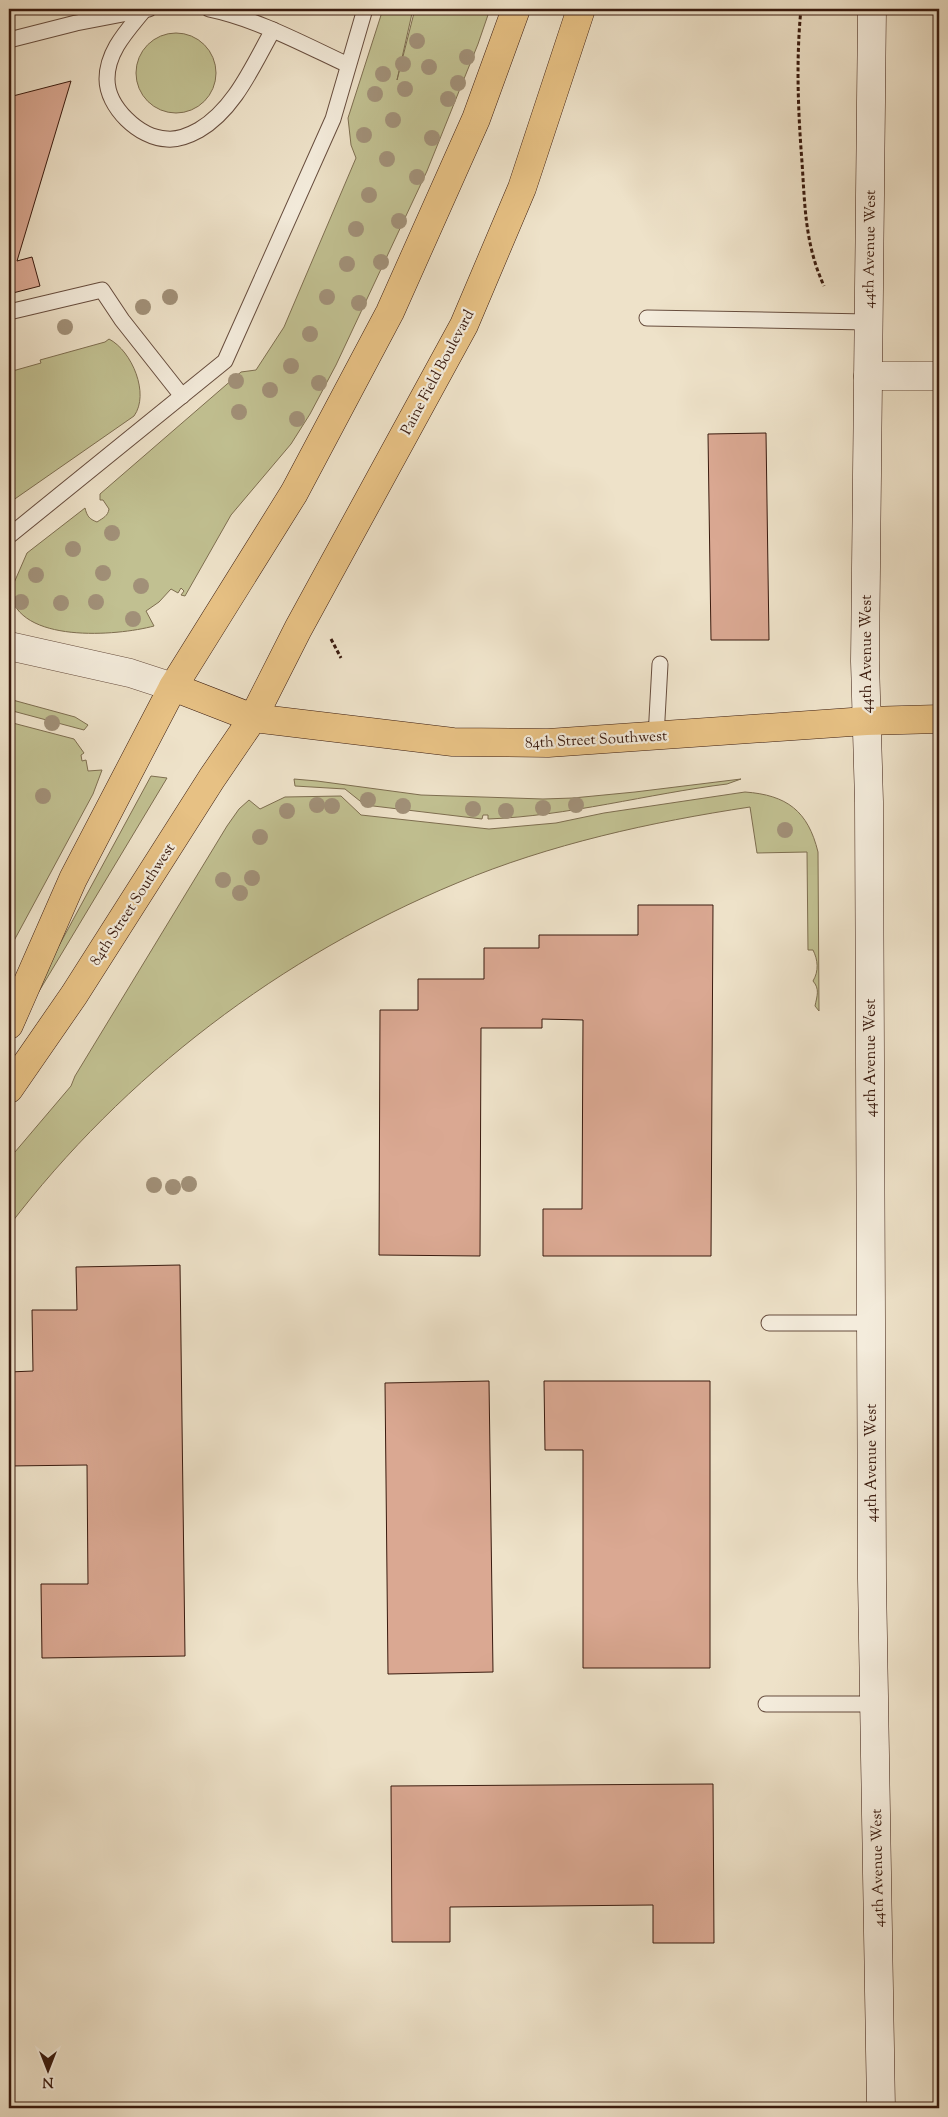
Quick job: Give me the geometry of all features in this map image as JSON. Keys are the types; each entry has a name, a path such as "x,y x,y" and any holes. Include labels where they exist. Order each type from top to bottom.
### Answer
{"main road":[{"path":"9,1025 73,879 173,687 294,494 390,312 476,119 516,9"},
{"name":"Paine Field Boulevard","path":"253,718 298,629 464,325 522,188 581,9"},
{"name":"84th Street Southwest","path":"173,687 253,718 453,742 548,743 866,721 939,719"},
{"name":"84th Street Southwest","path":"9,1089 74,995 212,778 253,718"}],"street":[{"name":"44th Avenue West","path":"872,9 865,661 869,802 874,1704 881,2108"},
{"path":"868,376 939,376"},
{"name":"84th Street Southwest","path":"9,646 130,673 173,687"}],"lane":[{"path":"148,9 119,41 110,62 107,80 114,102 127,120 145,133 166,140 186,136 200,129 221,113 235,96 273,30"},
{"path":"9,40 76,23 148,9"},
{"path":"208,9 224,12 273,30 348,65"},
{"path":"9,536 225,361 333,119 366,9"},
{"path":"9,312 102,290 122,320 182,396"},
{"path":"647,318 868,322"},
{"path":"656,737 660,664"},
{"path":"769,1323 871,1323"},
{"path":"766,1704 874,1704"}],"path":[{"path":"801,9 798,37 799,127 807,236 815,267 824,286"},
{"path":"331,639 342,658"}],"shaded area":[{"path":"383,9 413,9 397,80 415,9 490,9 478,44 427,171 336,365 310,414 291,444 231,515 185,596 181,595 184,591 181,588 178,593 171,589 159,602 146,611 154,626 138,630 94,633 71,632 49,628 31,621 17,609 10,592 27,553 85,508 89,517 94,521 97,522 105,517 109,509 103,500 100,500 100,494 241,372 256,370 284,327 356,158 351,145 348,118"},
{"path":"176,33 191,36 204,45 213,58 216,73 213,88 204,101 191,110 176,113 161,110 148,101 139,88 136,73 139,58 148,45 161,36"},
{"path":"109,339 125,353 136,374 140,396 134,416 9,503 9,372 41,363 40,360 105,342"},
{"path":"9,699 75,717 88,725 84,730 9,710"},
{"path":"9,722 74,739 84,753 81,755 82,761 86,760 88,771 102,770 93,794 9,950"},
{"path":"151,776 167,778 38,993 36,988"},
{"path":"294,779 421,795 543,799 635,792 741,779 727,784 548,814 488,819 488,815 483,815 482,819 365,805 345,789 295,786"},
{"path":"745,792 784,801 802,816 814,838 818,852 819,1011 815,1006 817,990 813,981 817,962 813,950 808,950 807,852 757,853 750,807 638,827 601,836 528,857 457,883 392,913 329,946 268,984 210,1025 155,1070 103,1119 54,1171 9,1226 9,1159 71,1086 75,1076 227,826 239,809 249,800 260,809 285,797 341,796 361,815 489,829 556,823 604,813"}],"building":[{"path":"71,81 17,261 32,257 40,286 9,294 9,97"},
{"path":"766,433 769,640 711,640 708,434"},
{"path":"638,905 713,905 711,1256 543,1256 543,1209 582,1209 583,1020 542,1019 542,1028 481,1028 480,1256 379,1255 380,1010 418,1010 418,979 484,979 484,948 539,948 539,935 638,935"},
{"path":"180,1265 185,1656 42,1658 41,1584 88,1584 87,1465 9,1466 9,1372 33,1371 32,1310 77,1310 76,1267"},
{"path":"489,1381 493,1672 388,1674 385,1383"},
{"path":"544,1381 710,1381 710,1668 583,1668 583,1450 545,1450"},
{"path":"713,1784 714,1943 653,1943 653,1905 450,1907 450,1942 392,1942 391,1786"}]}
